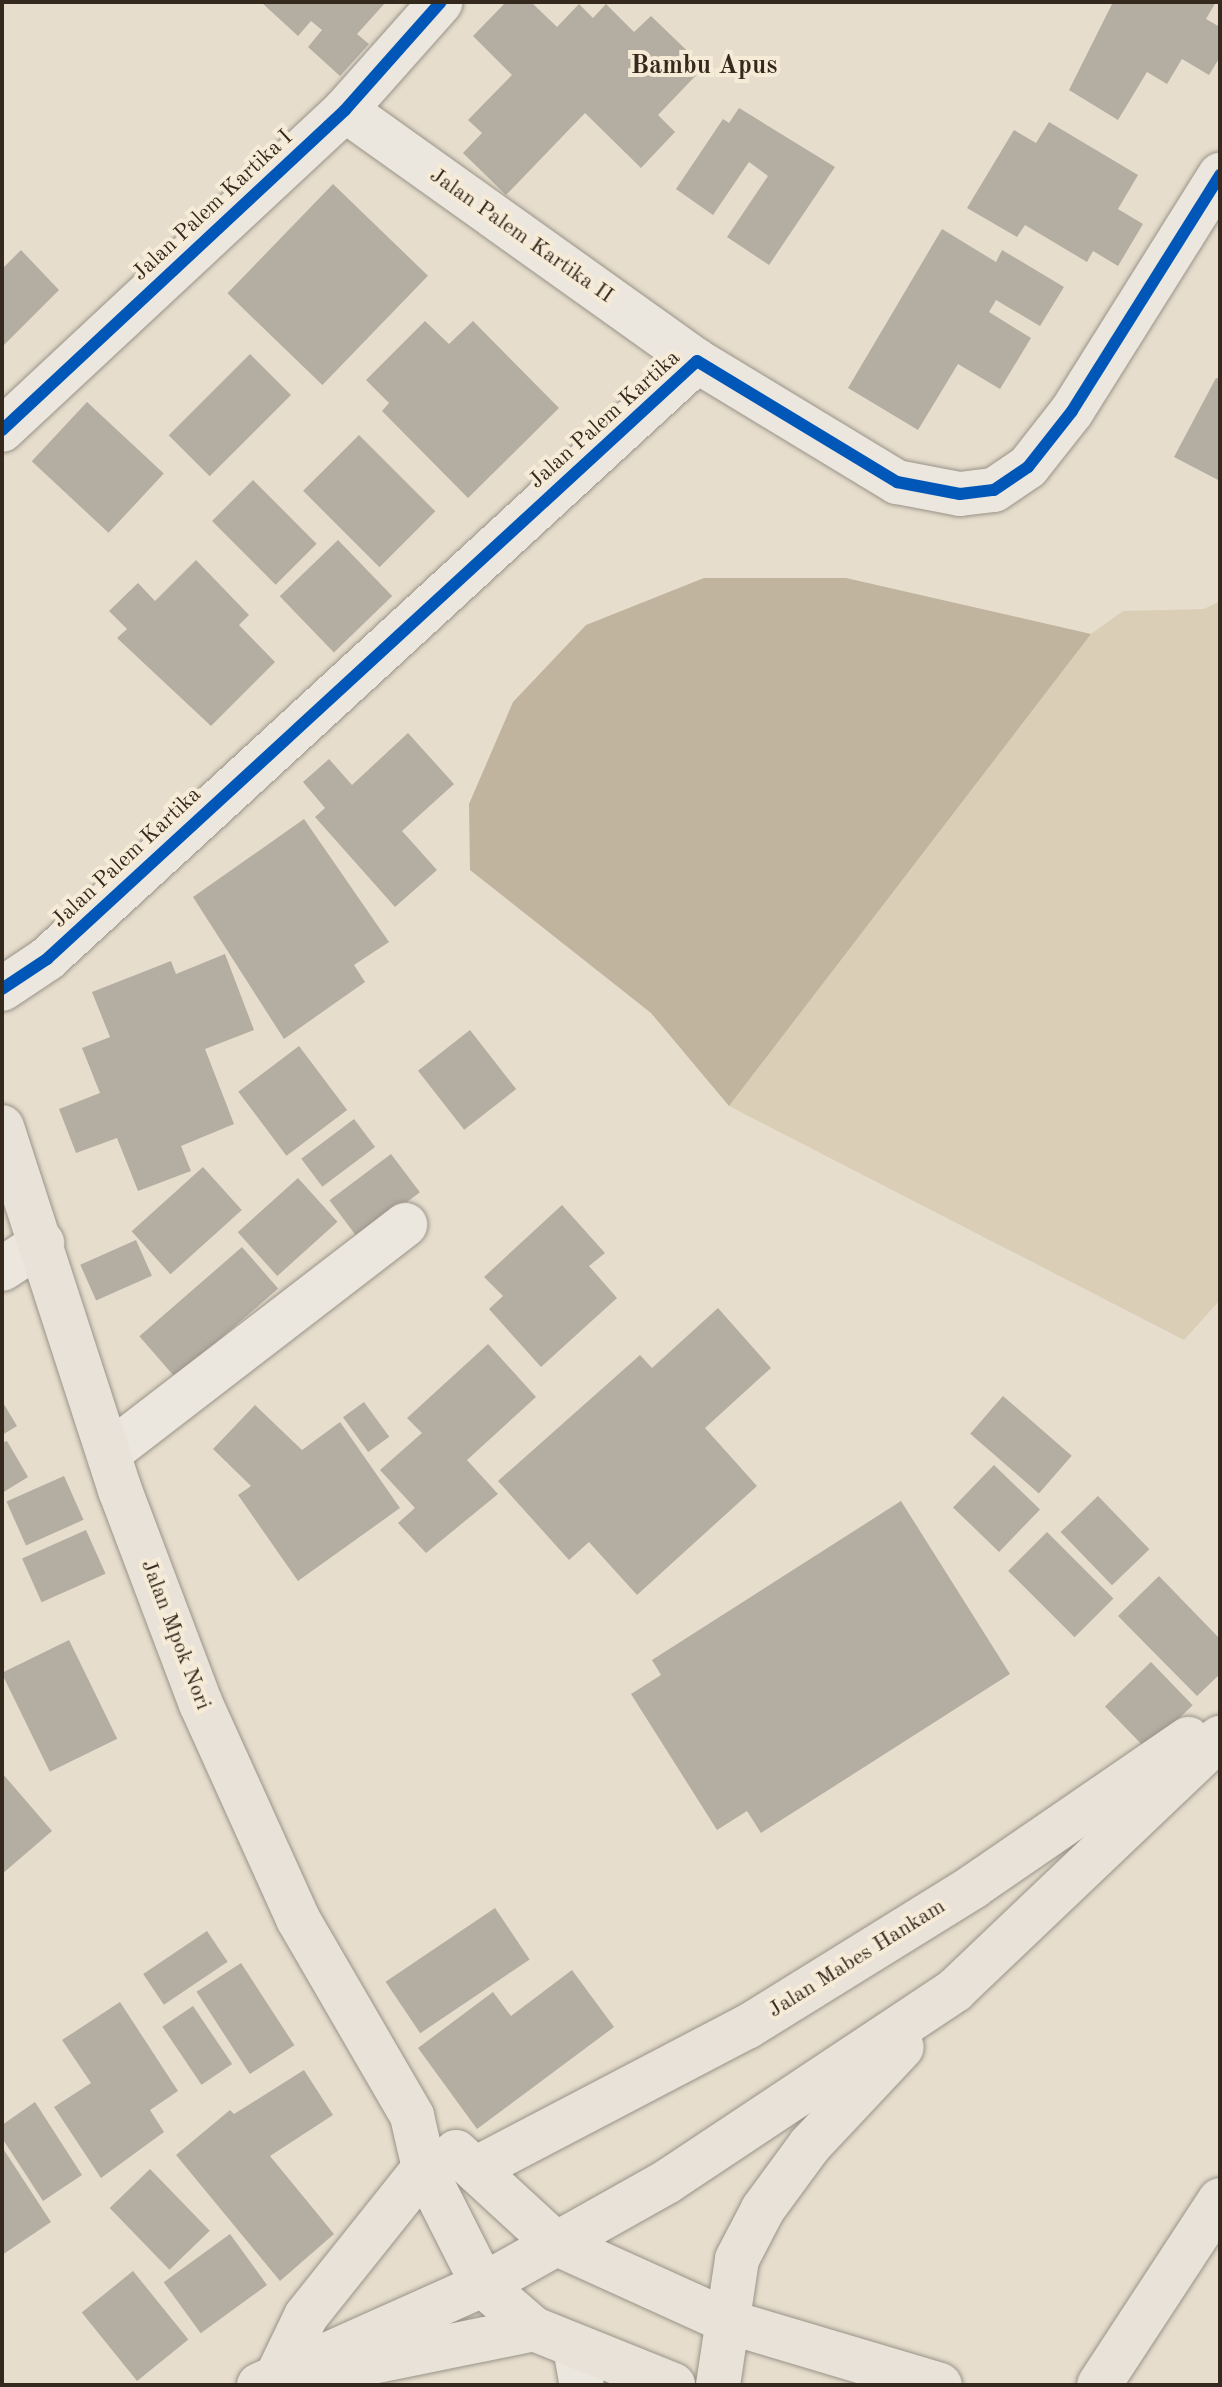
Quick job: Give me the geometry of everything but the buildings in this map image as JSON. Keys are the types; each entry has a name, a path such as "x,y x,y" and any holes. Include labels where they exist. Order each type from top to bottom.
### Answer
{"main road":[{"name":"Jalan Mpok Nori","path":"2,1127 109,1453 201,1704 291,1905 412,2116 424,2168 483,2285"},
{"name":"Jalan Mabes Hankam","path":"475,2169 747,2027 974,1886 1220,1716"},
{"path":"718,2385 737,2259 763,2209 810,2145 955,1990 1220,1738"},
{"path":"266,2381 483,2285 668,2181 955,1990"},
{"name":"Jalan Mpok Nori","path":"412,2116 555,2243"},
{"path":"266,2381 306,2316 424,2168"},
{"path":"1099,2385 1220,2200"},
{"path":"555,2243 729,2322 940,2385"},
{"path":"483,2285 579,2366 673,2385"},
{"path":"266,2381 534,2329"}],"street":[{"name":"Jalan Palem Kartika I","path":"2,430 345,110 441,2"},
{"name":"Jalan Palem Kartika II","path":"345,110 697,361"},
{"name":"Jalan Palem Kartika","path":"2,989 47,959 697,361 897,482 960,494 994,490 1028,467 1072,411 1220,175"},
{"path":"109,1453 405,1225"},
{"path":"2,1269 42,1243"}],"shaded area":[{"path":"704,578 846,578 1091,634 729,1106 651,1013 470,870 469,804 513,702 586,625"},
{"path":"1220,601 1220,1300 1184,1340 729,1106 1091,634 1123,611 1204,609"}],"cycle path":[{"path":"2,430 345,110 441,2"},
{"path":"2,989 47,959 697,361 897,482 960,494 994,490 1028,467 1072,411 1220,175"}],"district":[{"name":"Bambu Apus","path":"704,67"}]}
